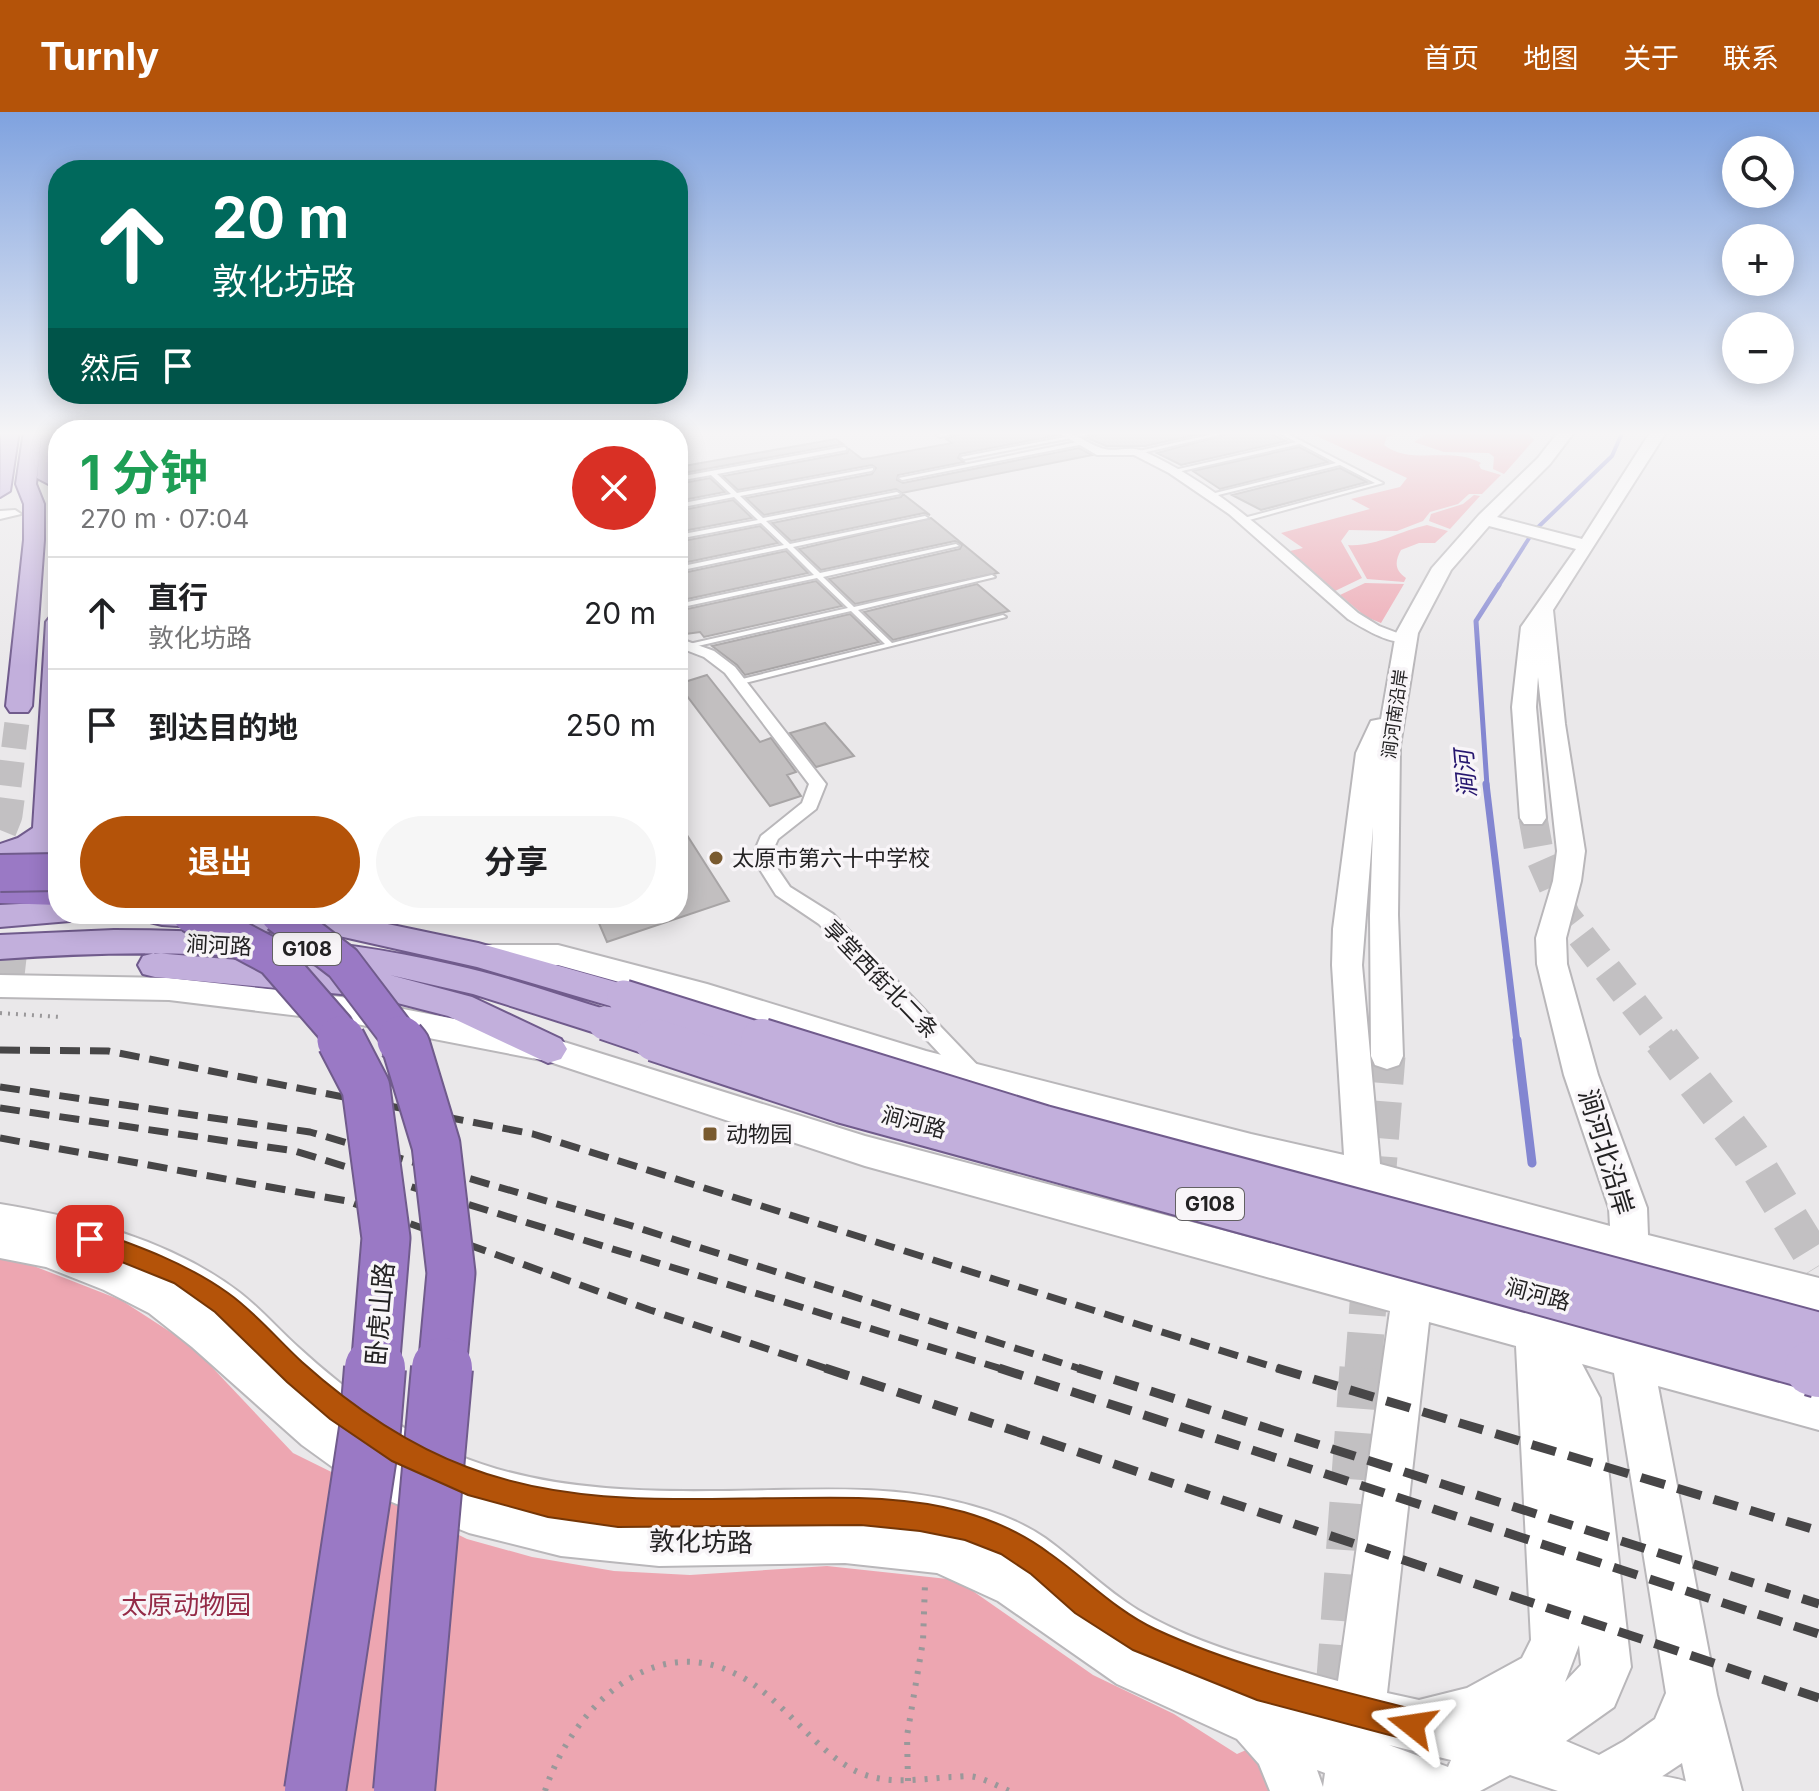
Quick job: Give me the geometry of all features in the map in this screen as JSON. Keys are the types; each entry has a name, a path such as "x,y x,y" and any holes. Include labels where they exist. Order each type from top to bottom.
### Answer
{"highway":[{"path":"0,873 48,872"},
{"path":"0,891 48,891"},
{"name":"卧虎山路","path":"210,924 274,958 335,1028 366,1088 386,1238 370,1429 315,1791"},
{"path":"292,924 343,963 406,1046 436,1145 451,1273 404,1791"}],"main road":[{"path":"4,625 11,568 12,514"},
{"path":"11,568 12,514"},
{"path":"12,514 19,706"},
{"path":"0,854 29,845 48,831"},
{"path":"48,831 45,882 48,884"},
{"path":"0,916 48,914"},
{"name":"涧河路","path":"323,924 478,955 843,1102 1819,1370"},
{"name":"涧河路","path":"9,965 54,942 150,942 307,949 455,977 614,1010 1819,1334"},
{"path":"9,965 143,964 374,984 459,1006 548,1049"},
{"path":"459,1006 614,1010"}],"street":[{"path":"1228,509 1353,616 1374,629 1406,639"},
{"name":"涧河南沿岸","path":"1387,1056 1384,915 1388,746 1406,639 1442,568 1505,509"},
{"path":"1533,818 1524,707 1531,627 1579,541 1603,509"},
{"path":"1496,520 1579,541"},
{"name":"涧河北沿岸","path":"1543,609 1553,724 1571,851 1567,881 1551,938 1552,964 1581,1075 1628,1208 1632,1358 1692,1695 1715,1791"},
{"name":"享堂西街北二条","path":"688,645 720,661 741,682 818,784 810,805 770,836 764,850 768,868 783,891 826,919 975,1077"},
{"path":"1363,1174 1347,965 1348,929 1368,753 1398,684"},
{"name":"涧河路","path":"478,955 558,955 707,995 975,1077 1251,1149 1363,1174 1525,1221 1819,1296"},
{"name":"涧河路","path":"9,965 169,989 341,1009 548,1049 865,1151 1819,1409"},
{"path":"1242,1253 1264,1250 1280,1243 1293,1234 1299,1221 1300,1203 1285,1170 1251,1149"},
{"name":"敦化坊路","path":"0,1220 77,1235 116,1247 182,1275 224,1304 339,1410 401,1452 468,1482 548,1504 618,1513 861,1511 920,1517 965,1526 1009,1543 1041,1564 1085,1603 1253,1701"},
{"path":"1475,1772 1546,1667 1556,1640 1536,1331 1525,1221"},
{"name":"敦化坊路","path":"0,1241 47,1250 118,1277 163,1300 206,1333 317,1430 383,1476 469,1510 561,1533 659,1543 845,1540 939,1550 1015,1584 1135,1666 1253,1701"},
{"path":"1345,1740 1365,1657 1412,1298"},
{"path":"1475,1772 1579,1703 1596,1689 1606,1667 1579,1398 1536,1331"},
{"path":"1345,1740 1412,1725 1453,1720 1494,1705 1546,1667"},
{"path":"1253,1701 1345,1740 1475,1772 1541,1755 1589,1789 1643,1760 1673,1737 1692,1695"},
{"path":"1253,1701 1268,1733 1292,1770 1297,1791"},
{"path":"1412,1725 1444,1741 1475,1772"}],"lane":[{"path":"749,509 890,645"},
{"path":"688,535 816,509"},
{"path":"1242,520 1282,509"},
{"path":"688,567 925,518"},
{"path":"688,604 956,546"},
{"path":"688,643 992,577"},
{"path":"741,682 1003,617"},
{"path":"1589,1789 1663,1784 1690,1791"}],"path":[{"path":"0,1013 60,1017"},
{"path":"908,1781 907,1736 923,1641 925,1578"},
{"path":"545,1791 553,1766 577,1725 625,1679 657,1666 696,1660 737,1674 773,1700 840,1760 858,1772 885,1781 973,1776 1009,1791"}],"green space":[{"path":"1369,509 1439,509 1430,512 1423,521 1397,531 1349,530 1341,541 1362,578 1335,591 1290,551 1303,548 1281,533"},
{"path":"1446,509 1468,509 1450,529 1429,521 1431,514"},
{"path":"1427,525 1448,531 1435,543 1419,543 1401,550 1397,565 1406,578 1404,582 1367,579 1348,545 1378,541"},
{"path":"1365,583 1404,584 1381,623 1366,617 1340,595"},
{"name":"太原动物园","path":"0,1257 26,1263 121,1300 192,1346 293,1453 467,1539 532,1557 614,1571 690,1575 827,1566 957,1580 1093,1675 1174,1714 1237,1754 1253,1747 1270,1767 1268,1791 0,1791"}],"building":[{"path":"688,509 743,509 752,518 688,530"},
{"path":"758,509 793,509 764,515"},
{"path":"840,509 923,509 930,515 924,513 791,541 772,523"},
{"path":"931,518 998,573 855,604 829,579 960,549 962,545 955,541 821,570 799,549"},
{"path":"760,526 778,543 688,562 688,540"},
{"path":"786,551 808,573 688,599 688,572"},
{"path":"816,581 842,606 704,637 700,632 688,634 688,609"},
{"path":"977,584 1009,611 893,640 864,612"},
{"path":"850,614 879,642 745,675 712,646"},
{"path":"707,675 760,742 771,738 796,772 787,775 801,796 770,806 688,697 688,681"},
{"path":"825,723 854,756 816,767 790,733"},
{"path":"688,837 729,901 688,915"},
{"path":"599,924 661,924 607,942"}],"waterway":[{"name":"涧河","path":"1498,587 1533,532 1557,509"},
{"name":"涧河","path":"1487,786 1476,621 1499,585"},
{"name":"涧河","path":"1486,784 1517,1042"},
{"name":"涧河","path":"1517,1040 1532,1163"}],"tunnel":[{"path":"9,786 19,706"},
{"path":"0,830 6,815 10,784"},
{"path":"1533,818 1540,857 1566,916 1663,1042"},
{"path":"0,960 26,963"},
{"path":"1662,1040 1750,1154 1819,1266"},
{"path":"1376,1193 1387,1056"},
{"path":"1363,1370 1371,1265"},
{"path":"1339,1692 1363,1368"}],"railway":[{"path":"0,1050 108,1051 533,1134 1283,1370"},
{"path":"0,1087 310,1132 629,1225 1084,1370"},
{"path":"0,1108 295,1151 1005,1370"},
{"path":"0,1138 347,1201 650,1310 831,1370"},
{"path":"825,1368 1819,1698"},
{"path":"999,1368 1819,1634"},
{"path":"1078,1368 1819,1604"},
{"path":"1277,1368 1819,1531"}],"place":[{"name":"太原市第六十中学校","path":"716,858"},
{"name":"动物园","path":"710,1134"}],"route":[{"path":"90,1239 182,1275 224,1304 255,1336 339,1410 401,1452 468,1482 548,1504 618,1513 861,1511 920,1517 965,1526 1009,1543 1041,1564 1085,1603 1143,1639 1257,1684 1412,1725"}]}
